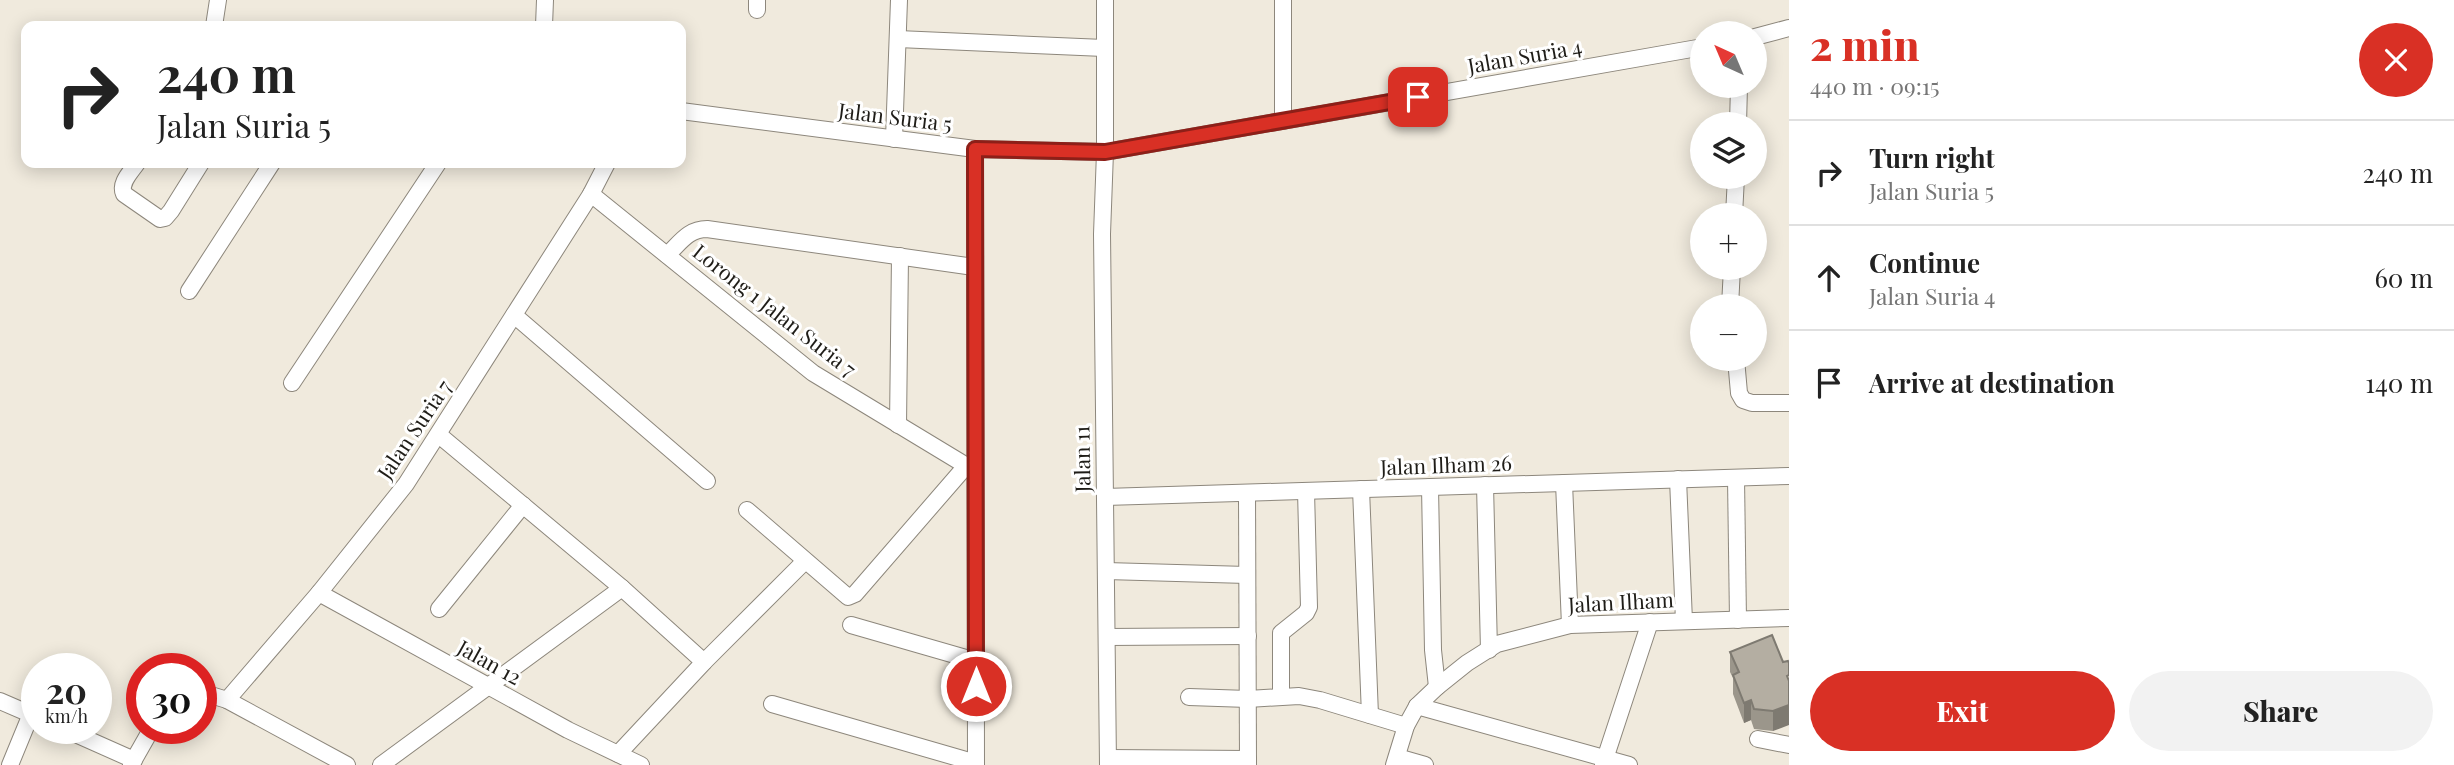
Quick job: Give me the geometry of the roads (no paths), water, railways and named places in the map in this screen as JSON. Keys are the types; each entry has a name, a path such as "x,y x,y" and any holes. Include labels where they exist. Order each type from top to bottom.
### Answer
{"street":[{"path":"215,21 218,0"},
{"path":"544,21 545,0"},
{"path":"894,139 899,0"},
{"name":"Jalan 11","path":"1105,0 1102,234 1108,762"},
{"path":"1283,0 1283,121"},
{"path":"1768,34 1789,28"},
{"path":"898,39 1104,48"},
{"name":"Jalan Suria 4","path":"1105,152 1690,52"},
{"name":"Jalan Suria 5","path":"686,112 975,149 1105,152"},
{"path":"772,704 976,764 970,469 975,149"},
{"path":"134,168 124,183 124,194 160,219 165,218 198,168"},
{"path":"189,291 269,168"},
{"path":"292,383 435,168"},
{"name":"Jalan Suria 7","path":"227,700 320,593 406,484 591,194 604,168"},
{"name":"Lorong 1 Jalan Suria 7","path":"591,194 813,373 970,469"},
{"path":"667,255 690,232 707,229 974,267"},
{"path":"898,425 900,256"},
{"path":"514,315 707,481"},
{"path":"1737,371 1739,393 1743,400 1752,403 1789,403"},
{"path":"439,435 622,588 704,662"},
{"path":"747,510 848,597 855,594 970,469"},
{"name":"Jalan Ilham 26","path":"1105,498 1789,476"},
{"path":"1736,478 1738,620"},
{"path":"1678,479 1684,621"},
{"path":"1564,483 1570,625"},
{"path":"1485,485 1489,650"},
{"path":"1430,487 1433,650 1437,687"},
{"path":"1361,489 1370,715"},
{"path":"1281,696 1281,633 1306,613 1309,607 1306,491"},
{"path":"1108,762 1248,762 1247,493"},
{"path":"439,609 523,505"},
{"path":"618,754 704,662 805,561"},
{"path":"1106,571 1247,575"},
{"path":"381,765 622,588"},
{"name":"Jalan 12","path":"320,593 568,730 641,765"},
{"name":"Jalan Ilham","path":"1395,761 1406,726 1417,706 1437,687 1497,644 1570,625 1789,618"},
{"path":"1604,762 1650,622"},
{"path":"851,625 976,661"},
{"path":"1107,637 1248,636"},
{"path":"1189,697 1248,699 1299,696 1320,699 1406,726"},
{"path":"217,697 347,765"},
{"path":"0,701 21,710"},
{"path":"1417,706 1604,762 1629,765"},
{"path":"1758,739 1789,745"},
{"path":"10,765 21,742"},
{"path":"95,744 132,762 143,744"},
{"path":"1395,761 1425,765"}]}
